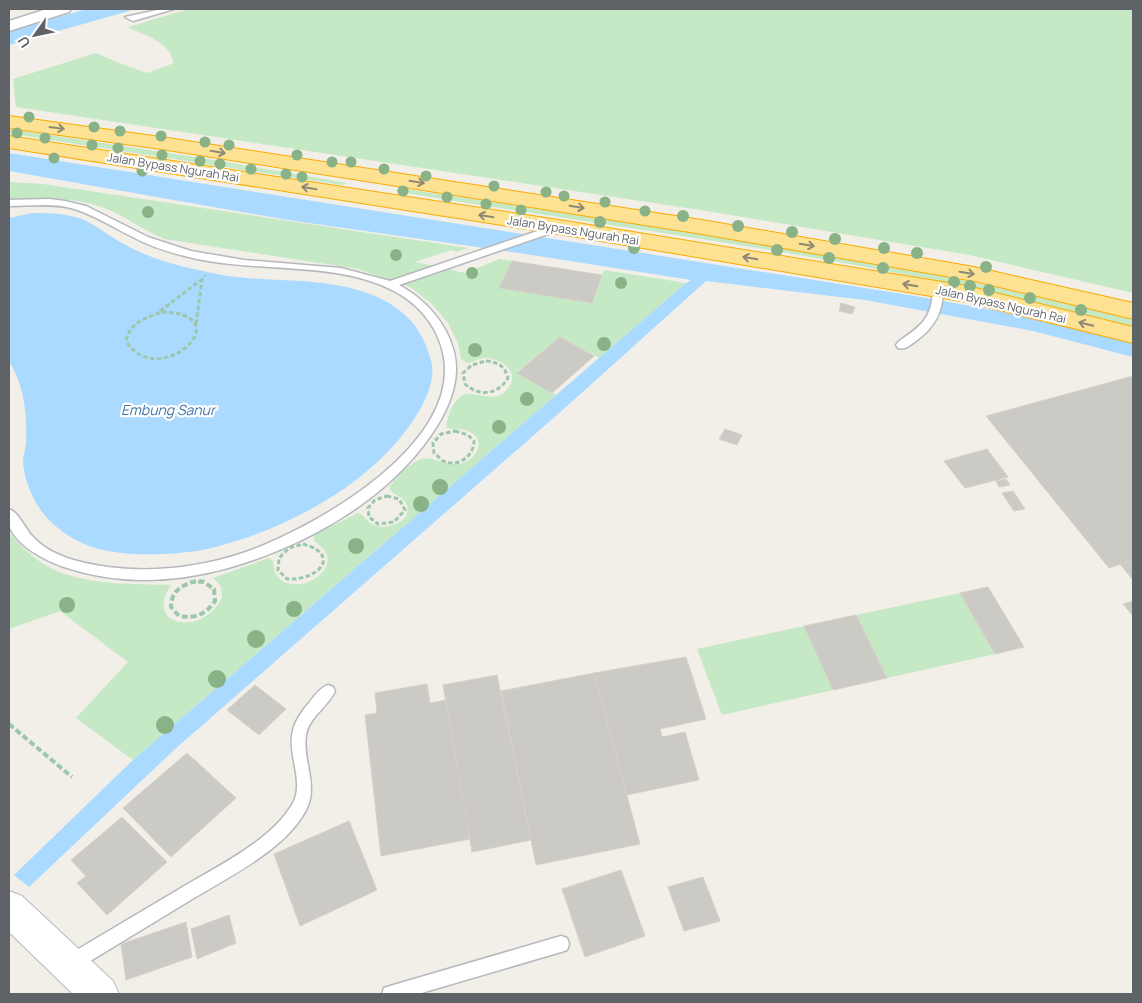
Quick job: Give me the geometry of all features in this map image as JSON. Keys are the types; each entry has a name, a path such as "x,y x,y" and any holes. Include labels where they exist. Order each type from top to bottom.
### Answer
{"highway":[{"name":"Jalan Bypass Ngurah Rai","path":"9,122 368,174 702,226 965,272 1133,311"},
{"name":"Jalan Bypass Ngurah Rai","path":"9,142 559,227 938,294 967,294 1133,336"},
{"path":"358,196 368,174"}],"street":[{"path":"9,26 63,9"},
{"path":"9,908 100,994"}],"lane":[{"path":"130,17 133,19 170,9"},
{"path":"9,204 69,204 97,212 145,240 219,260 261,266 330,269 361,275 407,294 433,317 449,343 452,365 451,382 438,417 411,453 388,476 342,510 283,542 246,557 190,570 139,574 109,573 62,563 36,548 21,533 9,514"},
{"path":"388,285 559,227"},
{"path":"902,345 926,328 934,315 938,294"},
{"path":"68,965 240,861 270,839 289,821 301,805 303,787 299,735 303,721 328,691"},
{"path":"390,994 561,944"}],"path":[{"path":"202,280 196,324 197,332 194,340 178,353 153,359 142,357 128,347 126,340 128,332 142,319 158,313 202,280 208,272"},
{"path":"158,313 173,312 183,314 191,318 196,324"},
{"path":"486,361 500,364 508,373 506,383 489,393 474,391 468,388 463,378 464,373 472,365 486,361"},
{"path":"455,431 467,434 475,442 473,453 469,457 456,462 442,461 437,458 432,448 433,443 441,434 455,431"},
{"path":"392,496 402,501 404,505 405,510 400,519 389,524 377,523 369,517 368,508 371,503 380,497 392,496"},
{"path":"303,544 316,548 323,558 320,570 309,579 298,581 281,576 277,564 279,558 289,548 303,544"},
{"path":"197,581 210,585 216,594 212,607 200,616 193,618 179,616 174,613 170,601 182,585 197,581"},
{"path":"9,724 72,777"}],"green space":[{"path":"189,9 1133,9 1133,293 969,255 707,211 16,107 13,79 96,53 147,73 174,63 171,55 162,44 128,27"},
{"path":"9,129 196,157 347,183 342,185 44,139 9,133"},
{"path":"9,182 43,184 468,248 457,252 451,250 415,262 465,273 500,259 512,261 500,288 591,303 604,270 686,283 599,358 560,337 517,372 556,395 133,760 76,718 128,662 60,611 9,629 9,533 25,550 37,559 50,568 70,576 113,583 171,585 164,599 164,610 170,618 179,622 190,622 202,618 213,610 222,598 221,586 213,578 269,558 273,561 276,574 283,581 292,584 303,584 313,580 322,573 327,565 327,555 314,541 314,535 358,513 371,523 382,527 393,525 403,520 408,512 406,503 389,487 408,467 421,459 426,458 457,464 472,458 476,454 479,444 475,435 464,430 447,428 447,420 452,407 457,399 465,395 490,397 503,393 509,387 512,376 507,366 497,360 483,358 467,363 461,359 458,343 448,323 431,303 410,287 358,269 165,239 112,211 92,204 57,199 9,200 9,190 12,190 9,187"},
{"path":"399,188 727,238 923,272 1133,320 1133,326 923,278 732,244 396,191"},
{"path":"960,593 995,654 887,678 856,615"},
{"path":"804,626 833,690 722,715 697,649"}],"water":[{"path":"87,9 136,9 9,45 9,31"},
{"path":"9,153 915,296 1021,315 1133,340 1133,357 1033,331 865,300 706,281 566,407 174,750 29,887 14,875 133,760 691,280 288,220 9,171"},
{"name":"Embung Sanur","path":"32,213 59,214 80,218 133,249 153,258 185,267 237,277 337,285 356,289 382,299 409,319 426,345 432,371 431,383 425,400 401,437 380,460 327,500 267,530 207,549 178,553 126,553 95,548 82,543 61,531 45,516 32,494 24,470 23,459 26,446 25,409 18,380 9,361 9,218"}],"building":[{"path":"512,261 602,275 592,303 499,288"},
{"path":"841,303 855,307 852,314 839,311"},
{"path":"560,337 594,356 552,393 517,373"},
{"path":"1133,376 1133,560 1109,568 986,416"},
{"path":"725,429 742,435 737,445 719,439"},
{"path":"987,449 1008,477 965,488 944,461"},
{"path":"1006,479 1010,485 999,487 996,481"},
{"path":"1013,491 1025,509 1014,511 1002,493"},
{"path":"1133,560 1133,580 1120,564"},
{"path":"988,587 1024,647 995,654 960,593"},
{"path":"1133,601 1133,616 1123,604"},
{"path":"856,615 887,678 833,690 804,626"},
{"path":"686,657 706,719 660,729 662,737 685,732 699,780 627,795 594,673"},
{"path":"594,673 640,844 536,865 501,691"},
{"path":"497,675 531,840 472,852 443,685"},
{"path":"427,684 430,703 446,700 470,839 381,856 365,715 377,713 375,693"},
{"path":"255,685 286,709 259,735 227,710"},
{"path":"187,753 236,798 171,857 123,808"},
{"path":"122,817 167,862 107,915 77,883 86,876 71,860"},
{"path":"349,821 377,890 300,926 274,854"},
{"path":"621,870 645,936 585,957 562,889"},
{"path":"703,877 720,921 684,931 668,887"},
{"path":"229,915 236,943 197,959 191,929"},
{"path":"186,922 192,957 126,980 121,944"}]}
